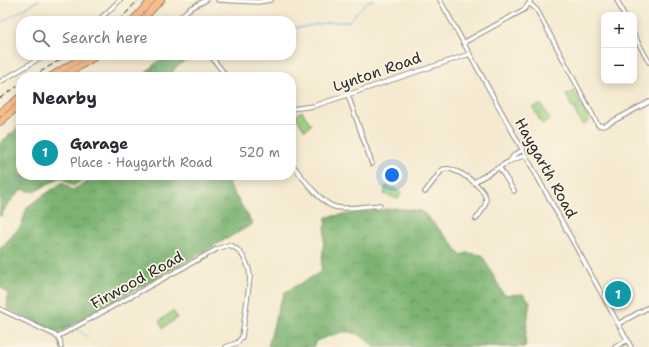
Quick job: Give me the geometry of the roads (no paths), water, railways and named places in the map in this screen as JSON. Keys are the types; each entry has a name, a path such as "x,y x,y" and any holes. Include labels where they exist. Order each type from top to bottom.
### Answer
{"highway":[{"path":"137,16 152,0"},
{"path":"146,16 161,0"},
{"path":"58,72 78,60"},
{"path":"70,72 90,60"},
{"path":"0,114 16,100"},
{"path":"0,122 16,108"}],"street":[{"path":"103,16 120,0"},
{"path":"181,16 188,9 206,0"},
{"path":"218,0 258,2 271,0"},
{"name":"Haygarth Road","path":"440,0 631,347"},
{"path":"617,0 623,12"},
{"path":"464,43 499,25 531,2 537,10 598,125 604,126 649,102"},
{"path":"637,40 649,62"},
{"name":"Lynton Road","path":"296,108 314,106 470,54"},
{"path":"17,72 37,60"},
{"path":"214,60 223,72"},
{"path":"0,82 16,72"},
{"path":"348,95 372,164"},
{"path":"510,161 514,155 523,150"},
{"path":"474,182 510,161 526,155"},
{"path":"499,167 514,190"},
{"path":"425,192 446,168 451,168 474,182 484,193 486,200 476,219"},
{"path":"296,169 312,188 331,205 341,208 380,205"},
{"name":"Firwood Road","path":"57,337 228,245 234,246 239,251 248,267 250,274 244,330 238,345"},
{"path":"618,324 649,307"},
{"path":"0,308 57,337 61,347"},
{"path":"615,347 628,340"},
{"path":"226,347 238,345"}],"waterway":[{"path":"0,23 39,0"},
{"path":"296,28 330,22 348,22 368,1 374,0"},
{"path":"160,72 168,60"},
{"path":"0,203 18,182 22,180"},
{"path":"59,318 72,326"},
{"path":"77,329 88,337"}],"railway":[{"path":"124,16 138,0"},
{"path":"40,72 60,60"},
{"path":"0,98 16,87"}],"place":[{"name":"Garage","path":"618,294"}]}
